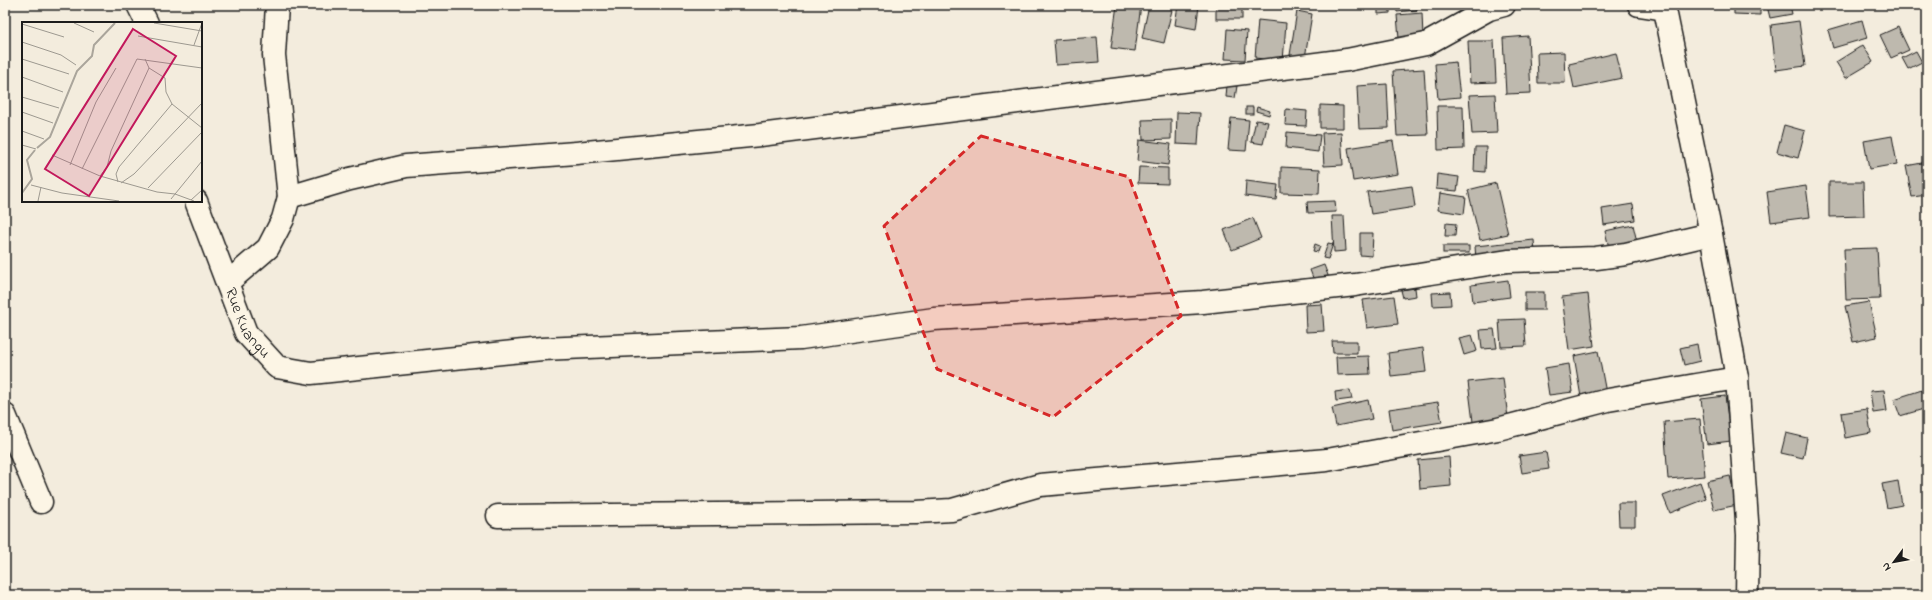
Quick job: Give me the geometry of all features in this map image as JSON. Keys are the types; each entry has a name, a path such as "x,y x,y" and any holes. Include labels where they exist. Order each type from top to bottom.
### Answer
{"street":[{"path":"138,5 146,22"},
{"path":"227,283 268,248 283,219 289,197 274,55 277,5"},
{"path":"289,197 350,179 406,166 576,153 760,135 1347,60 1426,44 1489,9 1504,5"},
{"path":"1639,5 1664,7 1711,234 1737,378 1748,535 1747,595"},
{"name":"Rue Kuangu","path":"196,202 246,333 277,367 311,373 542,349 801,338 934,319 1203,302 1355,285 1508,261 1596,258 1626,254 1711,234"},
{"path":"498,516 916,512 952,510 1040,485 1328,460 1498,429 1608,400 1737,378"},
{"path":"5,415 41,502"}],"highlighted area":[{"path":"981,136 1129,177 1181,316 1053,417 937,369 884,226"}],"building":[{"path":"1106,5 1106,6 1077,6"},
{"path":"1117,5 1141,5 1135,51 1111,48"},
{"path":"1149,5 1173,6 1164,43 1142,38"},
{"path":"1178,5 1199,6 1196,29 1175,25"},
{"path":"1216,5 1242,5 1242,19 1216,19"},
{"path":"1378,5 1390,5 1390,13 1378,14"},
{"path":"1396,5 1416,5 1417,10 1397,12"},
{"path":"1734,5 1760,5 1760,15 1734,14"},
{"path":"1790,5 1792,14 1770,18 1767,6"},
{"path":"1297,11 1312,14 1305,58 1290,55"},
{"path":"1422,13 1423,37 1399,39 1397,15"},
{"path":"1258,20 1286,23 1283,61 1255,58"},
{"path":"1862,20 1867,38 1833,48 1828,30"},
{"path":"1799,21 1805,66 1776,70 1771,25"},
{"path":"1898,27 1909,50 1891,58 1880,35"},
{"path":"1227,29 1247,31 1245,60 1225,59"},
{"path":"1528,36 1531,93 1506,94 1503,38"},
{"path":"1097,37 1099,62 1056,65 1054,40"},
{"path":"1468,41 1494,41 1496,82 1470,83"},
{"path":"1863,45 1873,62 1846,78 1836,62"},
{"path":"1916,51 1922,62 1908,69 1902,58"},
{"path":"1564,52 1565,83 1538,83 1537,53"},
{"path":"1616,53 1622,78 1574,88 1569,64"},
{"path":"1456,62 1460,97 1438,99 1435,64"},
{"path":"1424,69 1428,135 1397,136 1393,71"},
{"path":"1387,84 1389,128 1359,129 1357,86"},
{"path":"1227,85 1237,86 1235,98 1226,97"},
{"path":"1495,94 1497,133 1472,134 1469,95"},
{"path":"1320,105 1343,106 1343,128 1320,128"},
{"path":"1437,106 1463,106 1464,149 1438,150"},
{"path":"1246,107 1253,107 1253,114 1246,114"},
{"path":"1257,107 1270,111 1269,115 1256,111"},
{"path":"1286,109 1307,111 1306,126 1285,125"},
{"path":"1177,112 1200,113 1198,145 1176,144"},
{"path":"1231,118 1249,120 1246,151 1228,150"},
{"path":"1171,119 1171,139 1143,140 1142,120"},
{"path":"1256,120 1268,122 1263,144 1251,142"},
{"path":"1784,125 1805,131 1798,158 1777,152"},
{"path":"1287,132 1320,135 1318,152 1286,148"},
{"path":"1341,132 1343,165 1324,166 1322,133"},
{"path":"1892,136 1897,164 1869,169 1864,141"},
{"path":"1139,140 1171,144 1168,165 1137,161"},
{"path":"1393,141 1398,174 1353,181 1348,148"},
{"path":"1475,147 1486,147 1485,172 1474,171"},
{"path":"1927,162 1927,195 1912,197 1906,166"},
{"path":"1139,167 1168,168 1168,184 1138,183"},
{"path":"1281,167 1320,169 1319,194 1281,193"},
{"path":"1437,174 1459,177 1457,191 1436,189"},
{"path":"1246,181 1278,185 1276,200 1245,196"},
{"path":"1829,182 1863,182 1864,216 1829,217"},
{"path":"1496,183 1508,234 1480,240 1468,190"},
{"path":"1412,186 1415,207 1371,214 1367,192"},
{"path":"1806,186 1810,217 1771,222 1767,192"},
{"path":"1440,193 1466,197 1464,214 1438,210"},
{"path":"1335,201 1336,212 1308,213 1307,202"},
{"path":"1633,204 1635,220 1604,225 1602,209"},
{"path":"1332,216 1344,216 1346,251 1334,252"},
{"path":"1253,218 1261,238 1232,250 1224,230"},
{"path":"1446,223 1456,224 1455,236 1445,236"},
{"path":"1633,225 1638,246 1610,252 1605,231"},
{"path":"1360,233 1373,233 1372,256 1360,255"},
{"path":"1534,240 1535,253 1476,260 1475,246"},
{"path":"1328,243 1333,244 1328,259 1323,258"},
{"path":"1315,244 1320,246 1318,252 1313,251"},
{"path":"1443,246 1469,246 1469,253 1443,253"},
{"path":"1877,248 1880,299 1846,300 1844,249"},
{"path":"1324,265 1329,278 1315,283 1310,270"},
{"path":"1508,280 1510,297 1473,302 1471,285"},
{"path":"1415,288 1416,296 1403,298 1401,290"},
{"path":"1450,292 1451,305 1433,306 1432,293"},
{"path":"1525,292 1544,292 1544,310 1525,310"},
{"path":"1588,294 1594,346 1569,350 1562,297"},
{"path":"1394,296 1398,324 1367,328 1363,300"},
{"path":"1869,302 1877,337 1853,342 1845,306"},
{"path":"1322,304 1324,331 1306,332 1305,305"},
{"path":"1524,319 1526,346 1501,347 1499,320"},
{"path":"1494,329 1497,348 1482,349 1480,330"},
{"path":"1472,335 1477,351 1464,355 1459,338"},
{"path":"1332,341 1357,341 1357,353 1333,353"},
{"path":"1697,344 1700,361 1684,365 1680,348"},
{"path":"1423,348 1426,372 1391,376 1388,353"},
{"path":"1598,351 1606,393 1581,397 1574,356"},
{"path":"1369,356 1370,374 1337,375 1336,357"},
{"path":"1569,364 1573,392 1549,395 1545,368"},
{"path":"1503,378 1508,418 1473,422 1468,382"},
{"path":"1925,389 1927,395 1927,408 1900,416 1894,399"},
{"path":"1350,390 1352,399 1336,401 1335,392"},
{"path":"1884,390 1887,411 1873,413 1870,391"},
{"path":"1725,396 1731,441 1707,444 1701,399"},
{"path":"1368,400 1372,419 1336,426 1332,408"},
{"path":"1438,402 1442,422 1392,430 1389,409"},
{"path":"1867,409 1871,433 1845,438 1841,413"},
{"path":"1700,419 1705,476 1668,479 1664,422"},
{"path":"1786,433 1807,438 1803,458 1781,453"},
{"path":"1546,452 1549,469 1522,473 1519,456"},
{"path":"1449,457 1451,486 1420,489 1418,460"},
{"path":"1730,476 1737,505 1714,510 1707,481"},
{"path":"1898,481 1902,505 1887,508 1882,484"},
{"path":"1700,482 1706,499 1670,513 1663,496"},
{"path":"1618,503 1635,503 1635,526 1619,526"}]}
